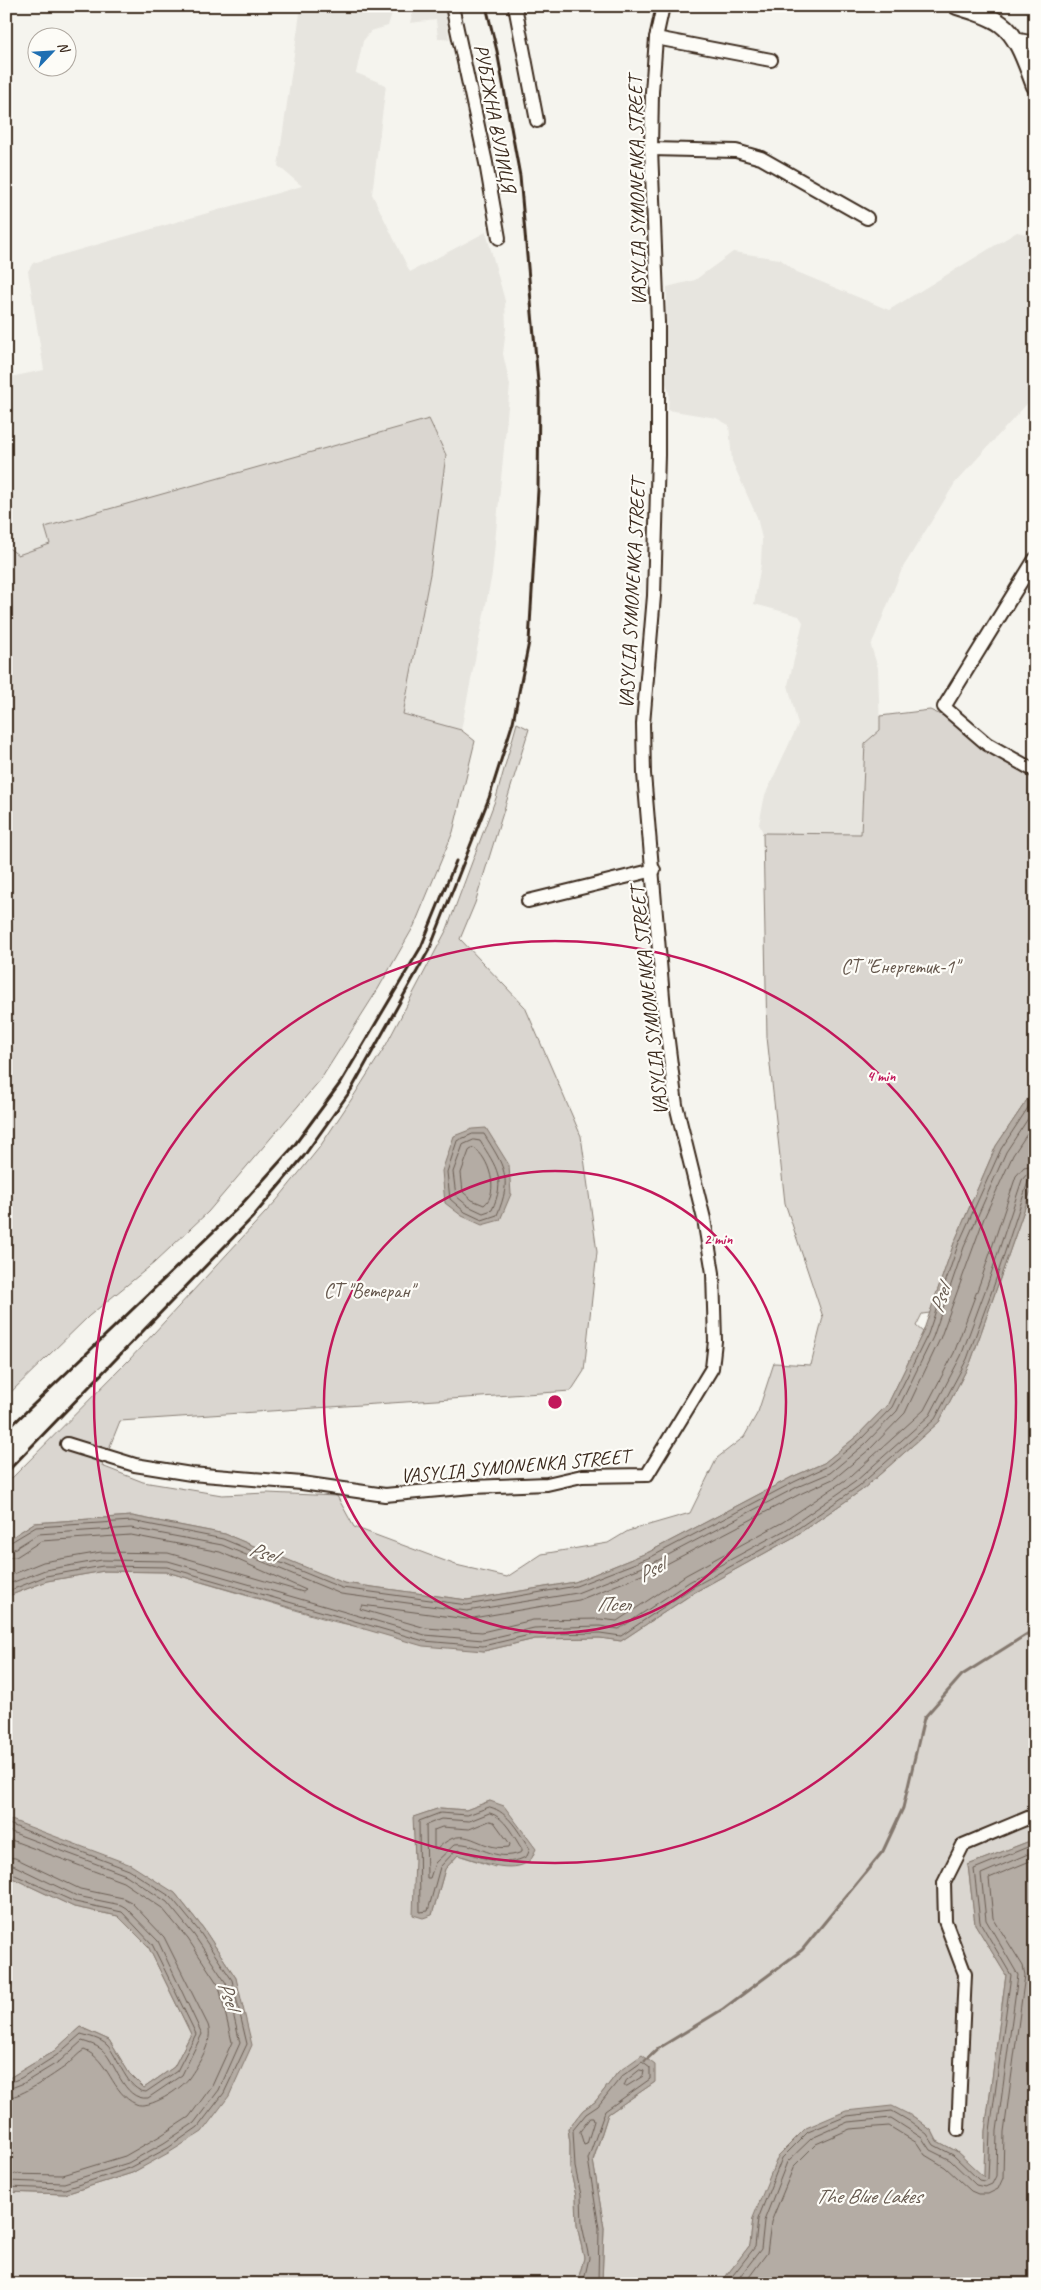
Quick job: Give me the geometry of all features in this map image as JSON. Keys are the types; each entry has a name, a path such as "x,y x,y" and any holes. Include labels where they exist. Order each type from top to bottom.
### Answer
{"main road":[{"path":"958,6 1002,24 1014,39 1035,86"}],"street":[{"name":"РУБІЖНА ВУЛИЦЯ","path":"452,6 486,163 499,238"},
{"path":"515,6 537,122"},
{"name":"VASYLIA SYMONENKA STREET","path":"67,1444 135,1466 191,1474 302,1483 385,1496 472,1487 547,1484 582,1476 647,1475 712,1368 715,1341 713,1272 704,1219 675,1095 664,1009 654,870 644,774 643,724 654,596 658,455 658,322 651,149 652,92 656,38 663,6"},
{"path":"656,38 771,60"},
{"path":"1014,39 1035,43"},
{"path":"651,149 736,151 760,158 868,218"},
{"path":"1033,767 987,744 944,707 1035,559"},
{"path":"528,901 654,870"},
{"path":"958,2130 964,1974 945,1920 944,1883 963,1845 1035,1815"}],"shaded area":[{"path":"301,6 394,6 388,26 371,31 363,41 356,73 386,85 372,194 410,272 486,232 505,301 506,328 503,354 510,385 492,574 461,730 403,714 430,574 45,527 50,544 18,555 6,546 6,378 44,370 28,271 33,263 302,186 278,166"},
{"path":"414,6 445,6 449,39 438,38 436,20 410,23"},
{"path":"1017,232 1035,236 1035,395 955,483 902,569 871,646 878,668 880,730 865,743 861,834 763,833 759,824 765,795 798,725 788,685 803,622 799,616 754,604 761,564 762,539 757,517 732,461 729,425 716,418 668,410 669,393 665,380 667,287 695,280 733,252 780,259 797,272 889,310"}],"green space":[{"path":"429,419 446,455 430,574 403,714 461,730 475,741 453,832 414,926 378,989 321,1079 208,1212 154,1263 89,1316 6,1397 6,928 9,917 11,806 6,777 6,546 18,555 50,544 45,527"},
{"path":"930,710 959,723 990,752 1035,778 1035,1088 996,1146 954,1243 930,1313 922,1314 916,1326 923,1332 888,1404 857,1436 824,1463 792,1477 649,1552 575,1582 467,1600 343,1583 225,1534 132,1516 34,1523 6,1541 6,1484 129,1360 277,1200 319,1148 386,1045 447,929 496,798 517,723 529,729 475,903 460,939 525,1007 581,1136 597,1252 584,1371 571,1391 120,1421 102,1466 143,1482 222,1495 267,1493 337,1496 354,1527 456,1565 507,1577 542,1554 608,1543 628,1531 690,1513 717,1458 744,1437 758,1412 774,1363 811,1365 823,1317 785,1203 767,1037 763,833 861,834 865,743 880,730 880,716"},
{"path":"1035,1179 1035,1839 968,1865 975,1924 1006,1975 985,2131 984,2178 956,2151 937,2141 932,2131 914,2117 753,2218 750,2245 720,2284 602,2284 604,2228 593,2161 608,2114 655,2082 618,2072 595,2102 583,2110 568,2129 570,2168 576,2196 577,2225 584,2258 577,2284 6,2284 6,2192 65,2194 132,2173 202,2131 236,1978 203,1928 175,1893 6,1818 6,1597 47,1581 104,1571 167,1572 336,1622 484,1651 535,1639 600,1638 621,1641 695,1592 792,1538 862,1490 939,1422 971,1361","holes":["490,1801 495,1867 458,1855 445,1869 432,1915 415,1858 414,1817 440,1808 466,1810"]},
{"path":"6,1875 74,1907 118,1916 148,1946 191,2034 174,2067 144,2088 129,2073 109,2040 80,2027 54,2051 6,2080"}],"water":[{"path":"6,777 11,806 9,917 6,928"},
{"name":"Псел","path":"1035,1088 1035,1179 971,1361 939,1422 862,1490 792,1538 695,1592 621,1641 600,1638 535,1639 484,1651 423,1646 167,1572 104,1571 47,1581 6,1597 6,1541 34,1523 132,1516 225,1534 344,1583 467,1600 575,1582 649,1552 792,1477 824,1463 857,1436 888,1404 923,1332 954,1243 996,1146"},
{"path":"486,1128 509,1165 511,1194 500,1220 482,1225 462,1216 445,1203 442,1171 454,1136 472,1129"},
{"path":"490,1801 504,1806 536,1849 532,1858 523,1865 505,1867 458,1855 445,1869 432,1915 423,1918 413,1915 415,1858 413,1817 440,1808 466,1810"},
{"name":"Psel","path":"6,1818 131,1865 175,1893 203,1928 236,1978 252,2045 229,2096 202,2132 132,2173 65,2194 6,2192 6,2080 54,2051 80,2027 109,2040 129,2073 144,2088 174,2067 191,2034 148,1946 118,1916 74,1907 6,1875"},
{"name":"The Blue Lakes","path":"1035,1839 1035,2284 720,2284 750,2245 753,2218 778,2156 806,2128 846,2111 892,2106 914,2117 932,2131 937,2141 956,2151 984,2177 985,2131 1006,1975 975,1924 968,1865"},
{"path":"642,2055 655,2065 655,2082 608,2114 593,2160 604,2228 602,2284 577,2284 584,2258 577,2225 576,2196 570,2168 568,2129 583,2110 595,2102 618,2072"}],"waterway":[{"path":"645,2061 659,2048 723,2009 802,1950 883,1851 903,1808 924,1718 962,1675 1035,1629"}],"railway":[{"path":"6,1473 252,1218 304,1156 351,1090 430,948 489,798 513,722 529,642 538,490 539,393 520,176 497,51 486,6"},
{"path":"6,1431 239,1207 293,1147 341,1082 421,947 456,861"}],"park label":[{"name":"СТ \"Енергетик-1\"","path":"900,966"},
{"name":"СТ \"Ветеран\"","path":"369,1290"}]}
